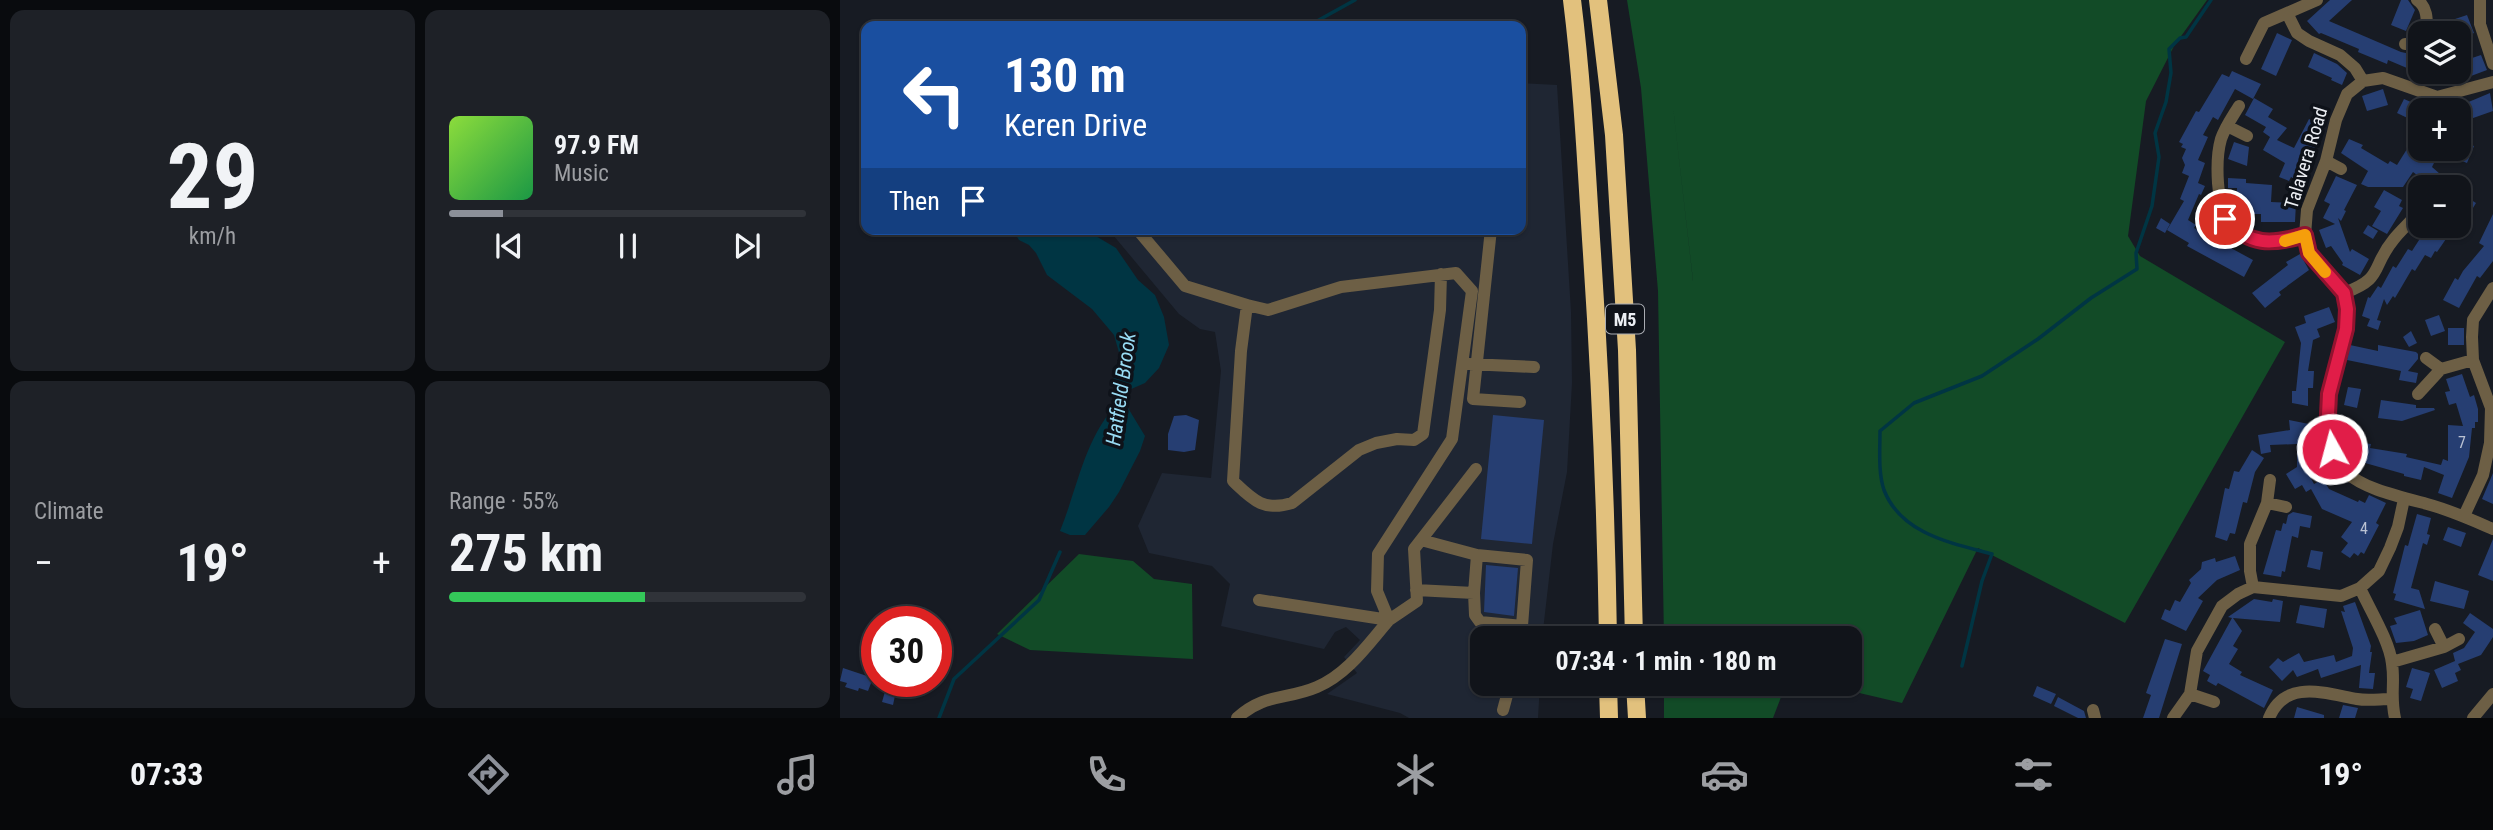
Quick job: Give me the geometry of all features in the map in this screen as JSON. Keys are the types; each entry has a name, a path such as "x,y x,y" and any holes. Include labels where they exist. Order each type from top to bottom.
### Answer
{"highway":[{"name":"M5","path":"1572,0 1580,69 1599,358 1608,626"},
{"name":"M5","path":"1598,0 1614,135 1627,350 1634,626"},
{"path":"1608,696 1609,718"},
{"path":"1636,696 1637,718"}],"street":[{"path":"2246,59 2264,23 2317,0"},
{"path":"2417,0 2424,6 2427,21"},
{"path":"2480,0 2480,24 2493,64"},
{"path":"2287,13 2297,33 2340,55 2355,68 2363,80 2383,78 2437,97 2493,82"},
{"name":"Talavera Road","path":"2344,293 2309,253 2305,235 2307,210 2347,94 2363,80"},
{"path":"2414,89 2417,84"},
{"path":"2239,106 2227,126 2218,155 2220,208 2225,219 2248,239 2267,243 2305,235"},
{"path":"2227,126 2247,136"},
{"path":"2326,160 2341,169"},
{"path":"2408,225 2382,256 2375,276 2362,287 2344,293 2347,309 2346,329 2329,394 2327,436 2337,463 2357,483 2464,516 2493,529"},
{"path":"1142,235 1185,286 1268,310 1341,287 1441,274 1456,273 1472,291 1452,439 1378,554 1377,591 1389,620"},
{"path":"1490,235 1473,399 1520,402"},
{"path":"1247,305 1241,351 1233,481 1256,503 1279,507 1292,503 1359,450 1387,441 1414,440 1423,434 1440,310 1441,274"},
{"path":"2464,516 2483,475 2490,443 2492,408 2473,360 2473,320 2493,288"},
{"path":"2426,358 2441,369"},
{"path":"2418,394 2441,369 2473,360"},
{"path":"1462,364 1534,367"},
{"path":"1237,718 1245,710 1266,699 1317,687 1334,678 1389,620 1417,601 1414,549 1476,468"},
{"path":"2253,587 2250,544 2267,503 2270,480"},
{"path":"2173,718 2190,694 2197,651 2222,606 2253,587 2341,596 2360,588 2379,571 2398,527 2403,499"},
{"path":"2267,503 2286,507"},
{"path":"1421,540 1477,555 1527,560 1522,626"},
{"path":"1477,555 1475,615 1480,622 1495,626"},
{"path":"2360,588 2392,662 2391,699 2395,718"},
{"path":"1416,590 1474,593"},
{"path":"1259,600 1389,620"},
{"path":"2435,629 2444,648"},
{"path":"2392,662 2444,648 2459,639"},
{"path":"2269,718 2275,704 2292,693 2391,699"},
{"path":"2190,694 2214,702"},
{"path":"2473,718 2493,694"},
{"path":"1503,710 1507,696"}],"shaded area":[{"path":"1526,83 1557,85 1571,312 1572,383 1567,472 1553,544 1544,626 1470,626 1470,696 1539,696 1538,718 1409,718 1400,713 1327,694 1357,673 1344,657 1360,640 1346,627 1335,632 1324,649 1221,626 1230,584 1212,566 1149,553 1138,526 1162,473 1211,478 1221,371 1215,332 1200,329 1179,314 1113,235 1526,235"}],"green space":[{"path":"1627,0 2207,0 2174,46 2146,101 2128,236 2140,256 2285,342 2125,623 1978,548 1902,703 1862,694 1862,626 1664,626 1658,291 1641,88"},
{"path":"1079,554 1133,561 1154,579 1192,584 1193,659 1030,650 997,634"},
{"path":"1664,696 1781,696 1773,718 1664,718"}],"water":[{"path":"1016,235 1094,235 1116,248 1138,280 1155,295 1164,317 1169,345 1159,368 1145,383 1129,390 1125,403 1145,436 1140,451 1119,492 1085,535 1070,535 1060,531 1090,445 1098,429 1120,401 1112,381 1122,363 1114,335 1092,309 1047,275 1036,253 1029,245"}],"building":[{"path":"2330,0 2352,0 2329,21 2408,53 2408,68 2388,60 2387,64 2358,52 2359,49 2319,34 2307,21"},
{"path":"2401,0 2408,0 2415,10 2408,21 2406,31 2391,25"},
{"path":"2467,15 2469,21 2449,21"},
{"path":"2277,33 2292,40 2276,76 2261,69"},
{"path":"2314,53 2337,64 2347,73 2342,85 2308,67"},
{"path":"2481,55 2487,70 2471,76 2471,58"},
{"path":"2232,71 2261,84 2253,99 2235,89 2218,120 2213,117 2203,135 2208,137 2198,160 2205,163 2198,183 2205,186 2188,220 2196,225 2194,228 2253,260 2244,277 2187,246 2189,243 2167,230 2184,201 2180,199 2189,176 2182,173 2185,165 2182,158 2186,149 2181,147 2183,144 2179,142 2196,111 2199,112 2222,74 2229,77"},
{"path":"2383,89 2388,105 2367,111 2362,96"},
{"path":"2490,93 2493,111 2471,119 2471,101"},
{"path":"2254,98 2273,109 2268,117 2287,128 2277,140 2294,148 2309,119 2318,124 2316,128 2323,131 2298,181 2291,177 2289,181 2279,177 2285,163 2263,150 2270,137 2263,132 2266,127 2245,115"},
{"path":"2404,99 2408,101 2408,118 2397,113"},
{"path":"2349,139 2363,145 2361,148 2388,164 2390,161 2397,165 2407,149 2408,161 2431,161 2434,163 2432,167 2441,175 2417,175 2413,172 2408,175 2403,187 2368,187 2361,184 2368,171 2341,153"},
{"path":"2234,142 2249,147 2247,166 2228,159"},
{"path":"2336,176 2357,185 2341,221 2338,218 2350,252 2352,249 2369,259 2360,275 2342,265 2331,246 2326,248 2319,230 2335,224 2323,218 2330,204 2324,201"},
{"path":"2228,178 2246,179 2246,183 2272,185 2271,202 2296,203 2295,222 2261,222 2261,214 2236,214 2237,188 2228,188"},
{"path":"2384,190 2402,200 2399,206 2403,208 2387,234 2372,226 2381,211 2374,207"},
{"path":"2493,214 2493,261 2480,278 2477,276 2459,308 2443,300 2455,278 2458,280 2484,246 2479,243"},
{"path":"2161,218 2170,224 2165,233 2156,228"},
{"path":"2368,225 2378,231 2373,239 2363,233"},
{"path":"2420,238 2447,238 2431,258 2425,255 2415,271 2412,269 2395,298 2393,296 2387,305 2384,299 2377,320 2381,321 2378,330 2367,326 2370,319 2362,316 2368,297 2370,298 2378,286 2381,288 2393,266 2396,268 2408,249 2412,251"},
{"path":"2300,254 2309,270 2279,292 2281,295 2265,308 2252,293 2288,265 2286,262"},
{"path":"2329,307 2335,322 2317,329 2320,337 2313,340 2308,371 2314,371 2313,388 2308,388 2308,406 2292,403 2292,391 2296,391 2301,343 2295,327 2306,323 2304,316"},
{"path":"2439,315 2445,331 2431,336 2425,320"},
{"path":"2448,328 2464,328 2464,345 2448,345"},
{"path":"2411,331 2417,343 2409,347 2403,337"},
{"path":"2350,345 2378,351 2378,345 2416,352 2418,359 2408,371 2418,373 2416,383 2399,380 2401,371 2347,360"},
{"path":"2462,374 2470,397 2474,395 2478,422 2475,422 2475,428 2472,428 2469,457 2452,498 2438,493 2444,475 2424,467 2421,480 2404,476 2358,461 2354,454 2344,452 2345,449 2340,448 2343,432 2359,435 2358,442 2371,444 2370,448 2407,454 2406,457 2441,465 2443,459 2448,461 2448,425 2463,426 2456,403 2449,405 2445,392 2450,391 2446,379"},
{"path":"2348,387 2361,389 2357,408 2344,405"},
{"path":"2381,400 2435,410 2402,421 2378,418"},
{"path":"1186,415 1199,420 1195,450 1168,450 1168,434 1174,416"},
{"path":"1493,415 1544,420 1532,544 1481,539"},
{"path":"2289,420 2314,425 2314,445 2310,445 2310,453 2307,453 2307,471 2314,484 2323,479 2329,489 2358,502 2359,500 2365,503 2369,495 2386,503 2376,523 2379,525 2364,554 2361,552 2358,556 2354,553 2350,558 2341,552 2348,543 2341,537 2352,522 2322,509 2311,489 2306,492 2302,485 2295,489 2286,474 2297,467 2297,444 2270,445 2271,452 2261,454 2258,435 2290,430"},
{"path":"2252,450 2264,458 2255,472 2247,503 2243,502 2235,534 2230,533 2227,541 2215,537 2225,488 2229,489 2234,471 2239,472"},
{"path":"2493,473 2493,504 2482,499"},
{"path":"2293,512 2312,516 2310,528 2300,526 2298,538 2292,536 2285,572 2282,571 2281,577 2263,574 2276,530 2281,531 2288,515"},
{"path":"2417,514 2431,518 2427,534 2430,535 2427,545 2423,543 2411,588 2419,590 2425,609 2394,600 2396,594 2393,593 2405,545 2408,546"},
{"path":"2448,527 2466,533 2461,547 2443,540"},
{"path":"2493,539 2493,581 2478,575"},
{"path":"2311,550 2323,552 2320,570 2307,567"},
{"path":"2235,556 2240,570 2217,580 2198,598 2203,601 2186,631 2161,619 2165,609 2170,611 2175,600 2180,602 2191,583 2189,580 2201,569 2202,562 2215,558 2216,562"},
{"path":"1486,565 1518,568 1514,616 1484,612"},
{"path":"2435,581 2469,591 2464,609 2430,601"},
{"path":"2254,599 2283,601 2280,622 2233,618 2242,631 2233,646 2238,649 2229,664 2242,672 2240,675 2273,690 2264,708 2218,683 2216,686 2207,681 2210,675 2203,671 2232,618 2228,617"},
{"path":"2355,602 2371,646 2369,673 2375,673 2373,689 2359,688 2361,665 2321,678 2318,669 2297,677 2293,670 2282,681 2269,667 2278,658 2283,662 2299,653 2304,662 2334,655 2336,662 2352,656 2353,648 2341,611 2345,612 2343,606"},
{"path":"2300,605 2327,609 2324,628 2296,623"},
{"path":"2420,610 2428,635 2414,641 2396,643 2390,626 2397,624 2394,618"},
{"path":"2470,613 2493,629 2493,637 2481,655 2458,664 2461,670 2455,673 2458,681 2442,688 2434,670 2455,661 2453,653 2464,648 2475,632 2463,623"},
{"path":"2165,639 2182,644 2159,718 2143,718 2151,695 2146,693"},
{"path":"843,668 861,674 861,689 858,691 845,687 847,683 840,681"},
{"path":"2412,668 2430,673 2421,701 2410,698 2413,689 2406,687"},
{"path":"2037,686 2056,694 2051,704 2033,696"},
{"path":"883,697 895,697 893,705 882,702"},
{"path":"2058,697 2084,711 2086,718 2078,718 2054,706"},
{"path":"2343,705 2358,708 2355,718 2339,718"},
{"path":"2297,707 2324,715 2324,718 2294,718"}],"waterway":[{"name":"Hatfield Brook","path":"1317,21 1355,0"},
{"path":"1962,666 1982,581 1992,554 1944,541 1915,527 1902,517 1892,505 1882,483 1880,431 1914,403 1982,376 2038,339 2091,298 2137,269 2136,253 2152,206 2159,157 2155,133 2166,102 2171,73 2169,49 2180,38 2186,37 2211,0"},
{"path":"939,718 954,679 1039,600 1060,552"}],"slow traffic":[{"path":"2285,241 2305,235 2309,253 2325,272"}],"route":[{"path":"2225,219 2248,239 2267,243 2305,235 2309,253 2344,293 2347,309 2346,329 2329,394 2327,436 2332,449"}]}
